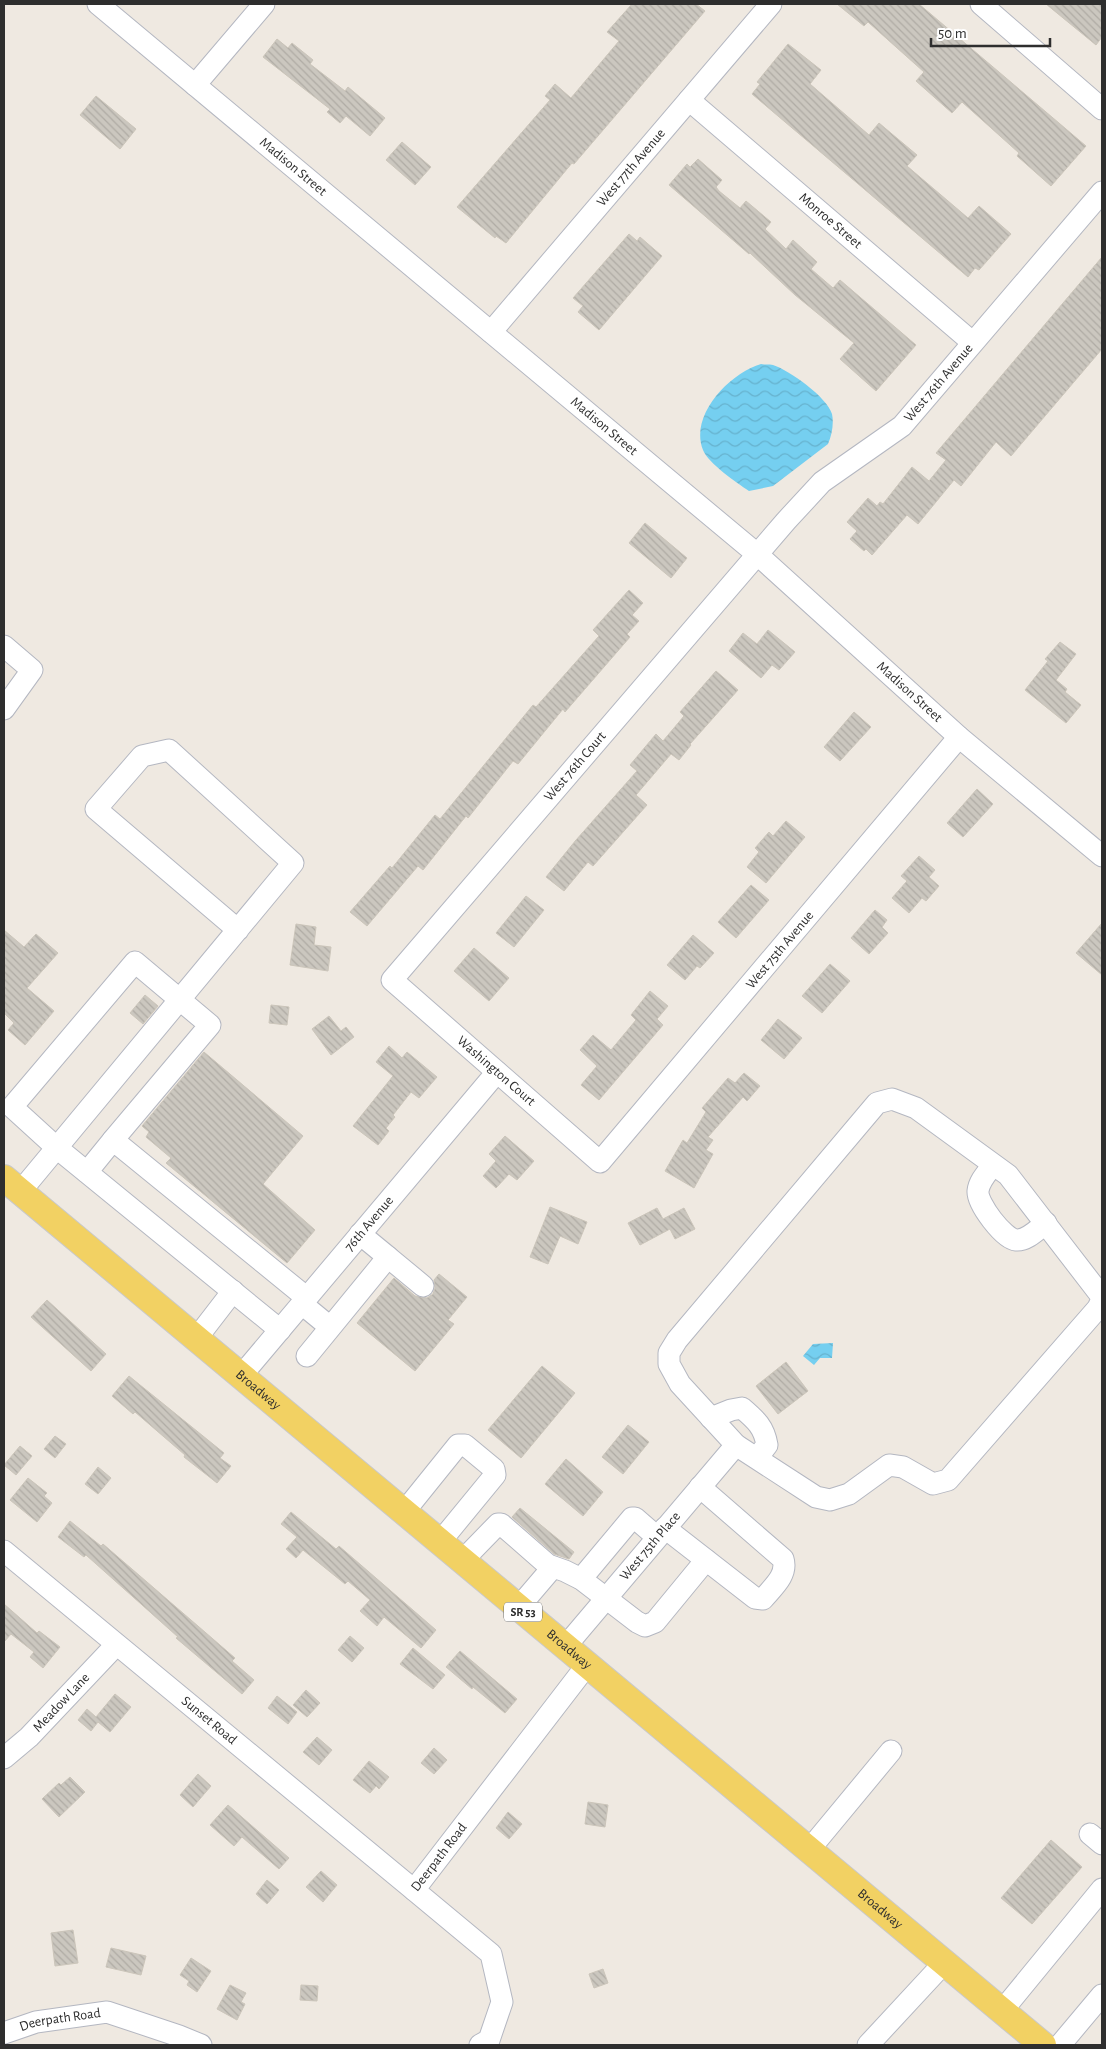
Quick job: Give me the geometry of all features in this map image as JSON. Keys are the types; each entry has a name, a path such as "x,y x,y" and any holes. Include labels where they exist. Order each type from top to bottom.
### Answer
{"main road":[{"name":"Broadway","path":"12,1185 1043,2045"}],"street":[{"name":"Madison Street","path":"98,4 758,555 959,738 1102,856"},
{"path":"195,85 264,4"},
{"name":"West 77th Avenue","path":"491,332 771,4"},
{"path":"980,4 1102,108"},
{"name":"Monroe Street","path":"689,100 972,342"},
{"name":"West 76th Avenue","path":"758,555 822,482 902,426 1102,192"},
{"name":"West 76th Court","path":"392,980 758,555"},
{"path":"4,646 32,670 4,709"},
{"name":"West 75th Avenue","path":"600,1162 959,738"},
{"path":"12,1185 58,1148 180,999 238,930 293,863 169,750 142,756 96,809 238,930"},
{"path":"87,1172 210,1025 135,962 12,1108 58,1148 87,1172 233,1292 280,1330"},
{"name":"Washington Court","path":"392,980 600,1162"},
{"name":"76th Avenue","path":"241,1376 497,1072"},
{"path":"892,1100 916,1108 1008,1175 1046,1223 1102,1298 1098,1308 948,1480 933,1484 903,1467 889,1465 849,1494 830,1500 816,1497 736,1445 680,1384 669,1364 669,1353 677,1340 877,1102 892,1100"},
{"path":"113,1140 304,1301 330,1327"},
{"path":"993,1165 981,1180 978,1192 981,1206 1008,1238 1018,1241 1029,1236 1046,1223"},
{"path":"360,1234 423,1286"},
{"path":"307,1356 388,1257"},
{"path":"196,1339 233,1292"},
{"path":"711,1418 742,1408 765,1432 767,1445 757,1458"},
{"path":"404,1512 458,1445 465,1446 494,1469 495,1475 440,1542"},
{"name":"West 75th Place","path":"565,1647 736,1445"},
{"path":"581,1579 632,1518 635,1518 706,1560 755,1598 763,1599 782,1577 785,1567 783,1559 700,1487"},
{"path":"462,1561 498,1524 501,1524 548,1565 581,1579 637,1622 645,1626 655,1622 706,1560"},
{"path":"618,1537 641,1557"},
{"name":"Sunset Road","path":"4,1551 414,1890"},
{"path":"518,1608 553,1567"},
{"name":"Meadow Lane","path":"4,1758 29,1737 116,1645"},
{"name":"Deerpath Road","path":"480,2045 490,2040 502,2002 491,1954 414,1890 587,1665"},
{"path":"809,1850 891,1751"},
{"path":"1002,2011 1102,1889"},
{"path":"868,2045 944,1963"},
{"path":"1060,2045 1102,1995"},
{"name":"Deerpath Road","path":"4,2033 36,2022 107,2012 201,2045"}],"water":[{"path":"761,364 780,368 807,385 829,407 833,425 828,444 773,486 749,491 711,461 703,450 700,437 702,423 715,397 737,376"},
{"path":"833,1343 832,1358 820,1358 814,1365 803,1356 813,1344"}],"building":[{"path":"632,4 696,4 705,11 574,164 572,163 506,243 496,236 495,238 457,207 550,100 545,96 555,84 571,98 619,41 607,32"},
{"path":"837,4 919,4 1086,146 1051,186 1017,156 1019,153 962,102 952,113 916,81 924,72 868,22 864,26"},
{"path":"1046,4 1102,4 1102,37 1096,45"},
{"path":"277,39 288,48 292,43 313,60 310,64 345,91 348,87 385,118 370,136 346,116 340,123 327,112 330,109 263,57"},
{"path":"788,44 821,70 810,84 869,135 879,123 917,155 907,166 968,218 979,206 1011,234 979,270 975,268 968,277 752,94 760,84 757,82"},
{"path":"96,96 136,129 120,149 80,115"},
{"path":"402,142 431,167 415,185 386,160"},
{"path":"698,159 722,180 716,187 719,191 740,208 746,201 771,222 765,229 786,249 793,240 817,262 811,269 833,288 840,280 916,345 876,391 840,359 854,343 795,295 750,253 669,185 687,164 690,167"},
{"path":"629,234 637,241 640,237 662,256 599,330 578,312 583,306 573,298"},
{"path":"1102,257 1102,349 1011,456 996,442 961,486 954,480 918,524 907,515 872,555 866,549 864,551 850,539 857,531 847,522 868,498 877,506 880,502 883,504 912,467 929,481 946,460 936,453"},
{"path":"645,523 687,558 671,578 629,543"},
{"path":"629,590 643,603 632,615 639,621 627,634 630,637 565,712 563,709 518,764 513,761 468,818 466,816 423,870 418,866 367,926 350,912 390,866 392,868 435,815 440,819 533,705 536,707 599,636 593,630"},
{"path":"768,630 795,652 779,670 772,665 761,678 729,651 743,633 757,644"},
{"path":"1060,642 1076,654 1056,680 1067,689 1065,692 1081,705 1066,723 1025,690 1048,661 1045,659"},
{"path":"716,671 738,690 690,744 679,760 671,754 636,795 647,805 593,866 588,862 564,891 546,877 637,771 630,765 656,734 663,741 684,716 680,712"},
{"path":"854,712 871,727 840,761 824,747"},
{"path":"977,789 993,804 963,837 947,823"},
{"path":"786,821 805,837 766,883 747,867 759,852 755,848 769,832 773,836"},
{"path":"919,856 935,870 929,877 939,886 926,901 922,898 909,913 892,898 907,881 901,876"},
{"path":"751,885 769,900 736,938 718,922"},
{"path":"526,896 544,910 514,947 496,933"},
{"path":"875,910 887,920 882,927 888,933 869,954 851,938"},
{"path":"1102,923 1102,975 1076,953"},
{"path":"296,924 316,927 314,945 331,947 328,971 290,965"},
{"path":"4,930 24,947 36,934 58,953 27,988 54,1011 25,1045 8,1030 14,1023 4,1013"},
{"path":"693,935 714,953 700,968 697,966 685,980 667,965"},
{"path":"474,948 509,978 489,1001 454,971"},
{"path":"830,964 850,981 822,1013 802,996"},
{"path":"650,991 668,1006 657,1019 663,1025 599,1100 581,1085 597,1066 580,1050 593,1035 611,1050 636,1020 631,1015"},
{"path":"145,995 158,1006 143,1024 130,1013"},
{"path":"271,1005 289,1007 287,1025 269,1023"},
{"path":"329,1016 341,1031 346,1027 354,1037 331,1055 312,1029"},
{"path":"778,1019 802,1038 784,1059 761,1040"},
{"path":"389,1046 402,1058 407,1052 437,1077 419,1098 411,1092 393,1115 395,1117 386,1128 389,1131 378,1145 353,1126 393,1076 376,1062"},
{"path":"204,1052 303,1136 263,1184 315,1230 287,1263 166,1163 171,1158 146,1137 149,1132 142,1126"},
{"path":"744,1073 760,1086 747,1101 743,1097 708,1137 713,1140 706,1150 713,1154 694,1188 665,1171 683,1140 687,1143 706,1112 702,1108 728,1078 735,1083"},
{"path":"505,1136 534,1161 517,1180 509,1174 496,1188 483,1176 496,1161 489,1154"},
{"path":"550,1207 587,1222 578,1244 560,1236 548,1264 530,1257"},
{"path":"657,1208 663,1219 684,1208 695,1229 675,1239 670,1229 640,1245 628,1223"},
{"path":"439,1274 467,1297 448,1320 454,1324 415,1371 357,1323 394,1278 415,1296 427,1298 433,1294 435,1288 434,1280"},
{"path":"47,1300 106,1354 91,1371 31,1317"},
{"path":"786,1362 808,1391 778,1414 756,1386"},
{"path":"542,1366 575,1393 521,1458 488,1430"},
{"path":"129,1376 224,1453 220,1458 231,1466 217,1483 184,1457 185,1455 135,1412 133,1414 112,1396"},
{"path":"628,1425 649,1442 623,1474 602,1457"},
{"path":"55,1436 66,1444 55,1458 44,1449"},
{"path":"20,1446 32,1456 16,1475 4,1465"},
{"path":"566,1459 603,1492 583,1516 545,1484"},
{"path":"98,1467 111,1478 98,1494 85,1484"},
{"path":"28,1478 47,1493 44,1496 52,1503 37,1522 10,1500"},
{"path":"520,1508 574,1552 569,1559 554,1554 512,1517"},
{"path":"291,1512 336,1549 339,1546 436,1630 421,1648 384,1617 377,1626 360,1611 370,1600 348,1581 345,1584 303,1550 296,1558 286,1549 297,1537 281,1524"},
{"path":"70,1521 101,1546 103,1544 235,1658 232,1661 254,1680 242,1694 176,1638 178,1637 86,1555 84,1557 58,1537"},
{"path":"4,1604 37,1633 39,1631 60,1647 43,1668 30,1657 34,1652 11,1634 4,1642"},
{"path":"350,1636 364,1648 352,1662 338,1650"},
{"path":"413,1648 445,1675 433,1689 400,1664"},
{"path":"460,1651 517,1699 505,1713 446,1667"},
{"path":"306,1690 320,1703 307,1717 293,1705"},
{"path":"115,1694 131,1707 110,1732 98,1722 91,1731 78,1720 87,1709 96,1717"},
{"path":"277,1696 297,1712 288,1724 268,1708"},
{"path":"317,1737 332,1750 319,1765 303,1752"},
{"path":"434,1748 447,1760 434,1774 421,1763"},
{"path":"369,1761 389,1777 379,1789 376,1786 370,1793 353,1780"},
{"path":"198,1774 211,1786 193,1807 180,1795"},
{"path":"70,1777 85,1792 59,1817 42,1799 59,1783 61,1785"},
{"path":"588,1802 608,1805 605,1827 585,1824"},
{"path":"228,1805 289,1858 279,1869 242,1837 234,1846 210,1825"},
{"path":"508,1812 522,1824 509,1839 496,1828"},
{"path":"1051,1840 1082,1867 1032,1924 1001,1898"},
{"path":"321,1871 337,1885 323,1902 306,1887"},
{"path":"267,1880 279,1890 267,1904 256,1894"},
{"path":"73,1930 78,1963 55,1966 51,1933"},
{"path":"111,1948 146,1956 141,1975 106,1967"},
{"path":"191,1958 211,1971 197,1992 187,1985 189,1981 180,1975"},
{"path":"603,1969 608,1983 594,1988 589,1974"},
{"path":"230,1985 246,1993 241,2002 245,2004 237,2020 217,2009"},
{"path":"301,1985 318,1986 317,2001 300,2000"}]}
